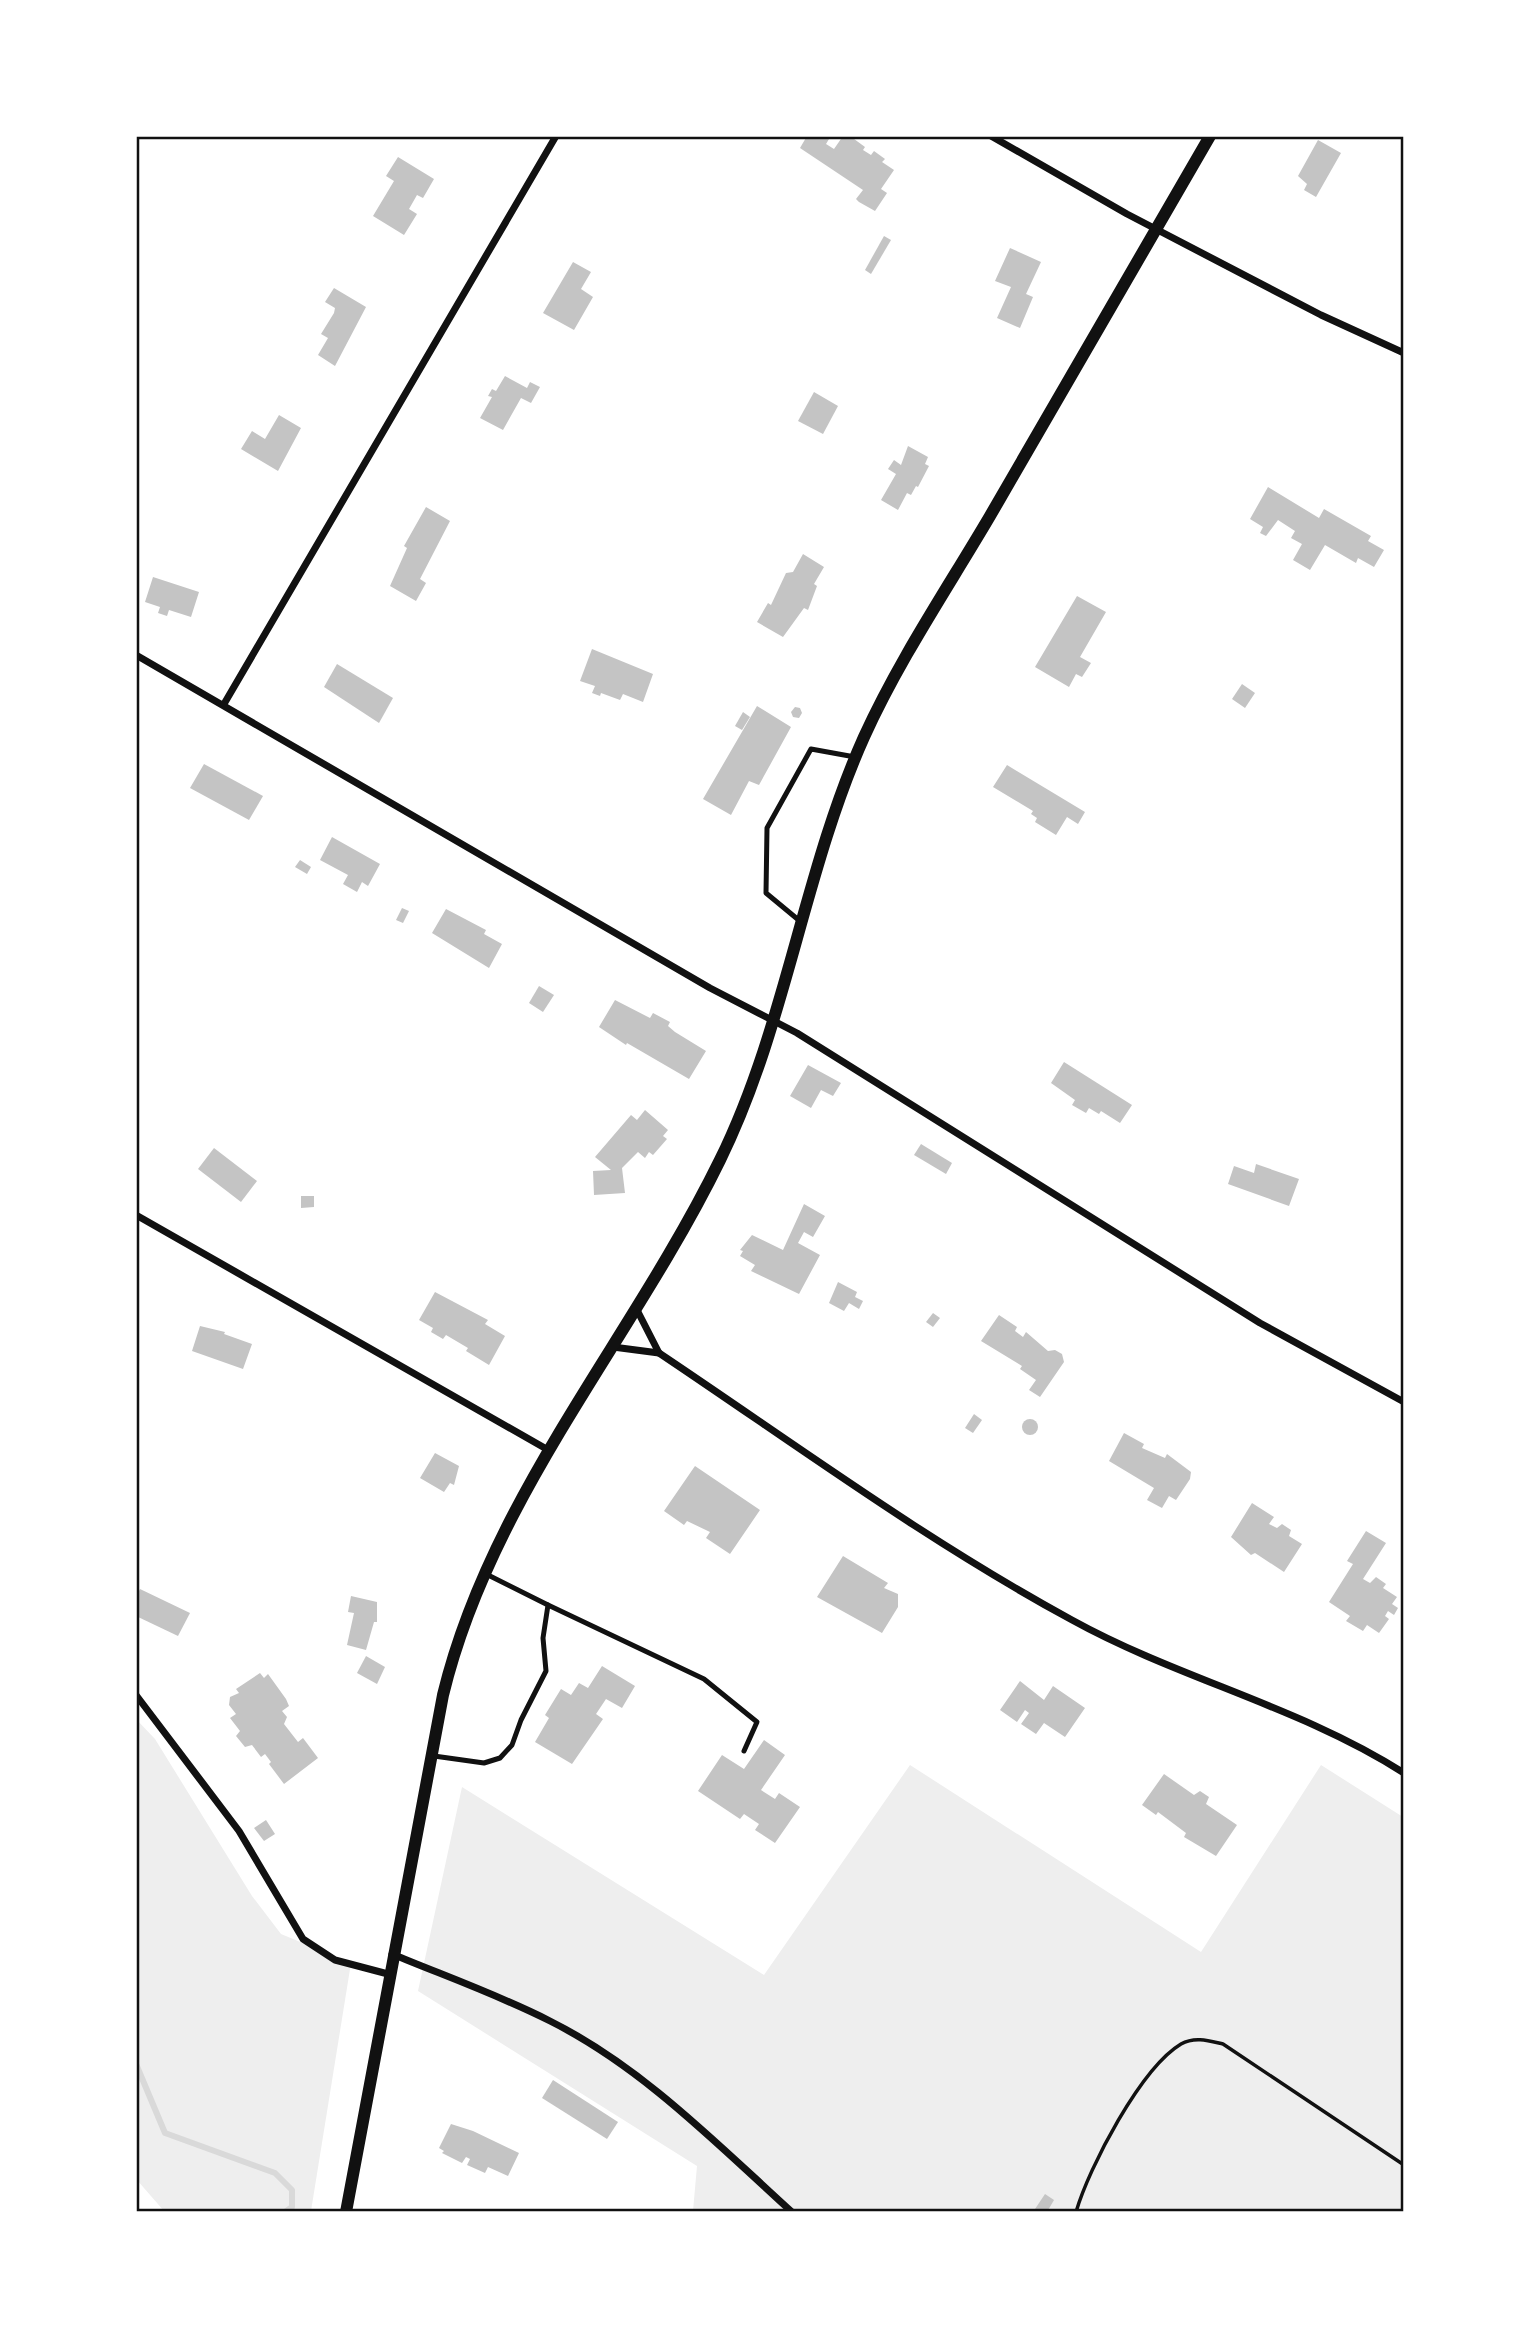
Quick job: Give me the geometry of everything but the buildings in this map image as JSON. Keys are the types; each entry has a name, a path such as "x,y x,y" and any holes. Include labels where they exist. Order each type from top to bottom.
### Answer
{"street":[{"path":"224,704 556,136"},
{"path":"991,136 1158,229 1321,315 1404,353"},
{"path":"346,2211 430,1756 451,1663 483,1573 728,1144 751,1088 855,757 900,669 1210,136"},
{"path":"136,655 710,988 797,1033 1260,1323 1404,1402"},
{"path":"136,1215 550,1452"},
{"path":"636,1308 659,1353"},
{"path":"613,1347 659,1353 947,1546 1073,1621 1155,1660 1281,1711 1381,1759 1404,1773"},
{"path":"136,1695 239,1831 303,1939 335,1960 388,1974"},
{"path":"392,1954 551,2021 605,2054 666,2098 792,2211"}],"lane":[{"path":"801,922 766,893 767,828 811,749 855,757"},
{"path":"483,1573 704,1679 757,1722 744,1751"},
{"path":"430,1756 484,1763 500,1758 512,1745 521,1720 547,1671 543,1638 548,1605"}],"path":[{"path":"1076,2211 1084,2186 1109,2133 1164,2058 1184,2042 1202,2039 1223,2044 1404,2165"}],"shaded area":[{"path":"136,1719 155,1739 252,1896 281,1934 351,1963 311,2211 164,2211 137,2180"},
{"path":"910,1765 1201,1952 1321,1765 1403,1817 1403,2211 693,2211 697,2166 418,1991 462,1787 764,1975"}],"waterway":[{"path":"136,1786 136,1792"},
{"path":"136,2064 165,2133 275,2173 292,2190 292,2207 285,2212"}]}
